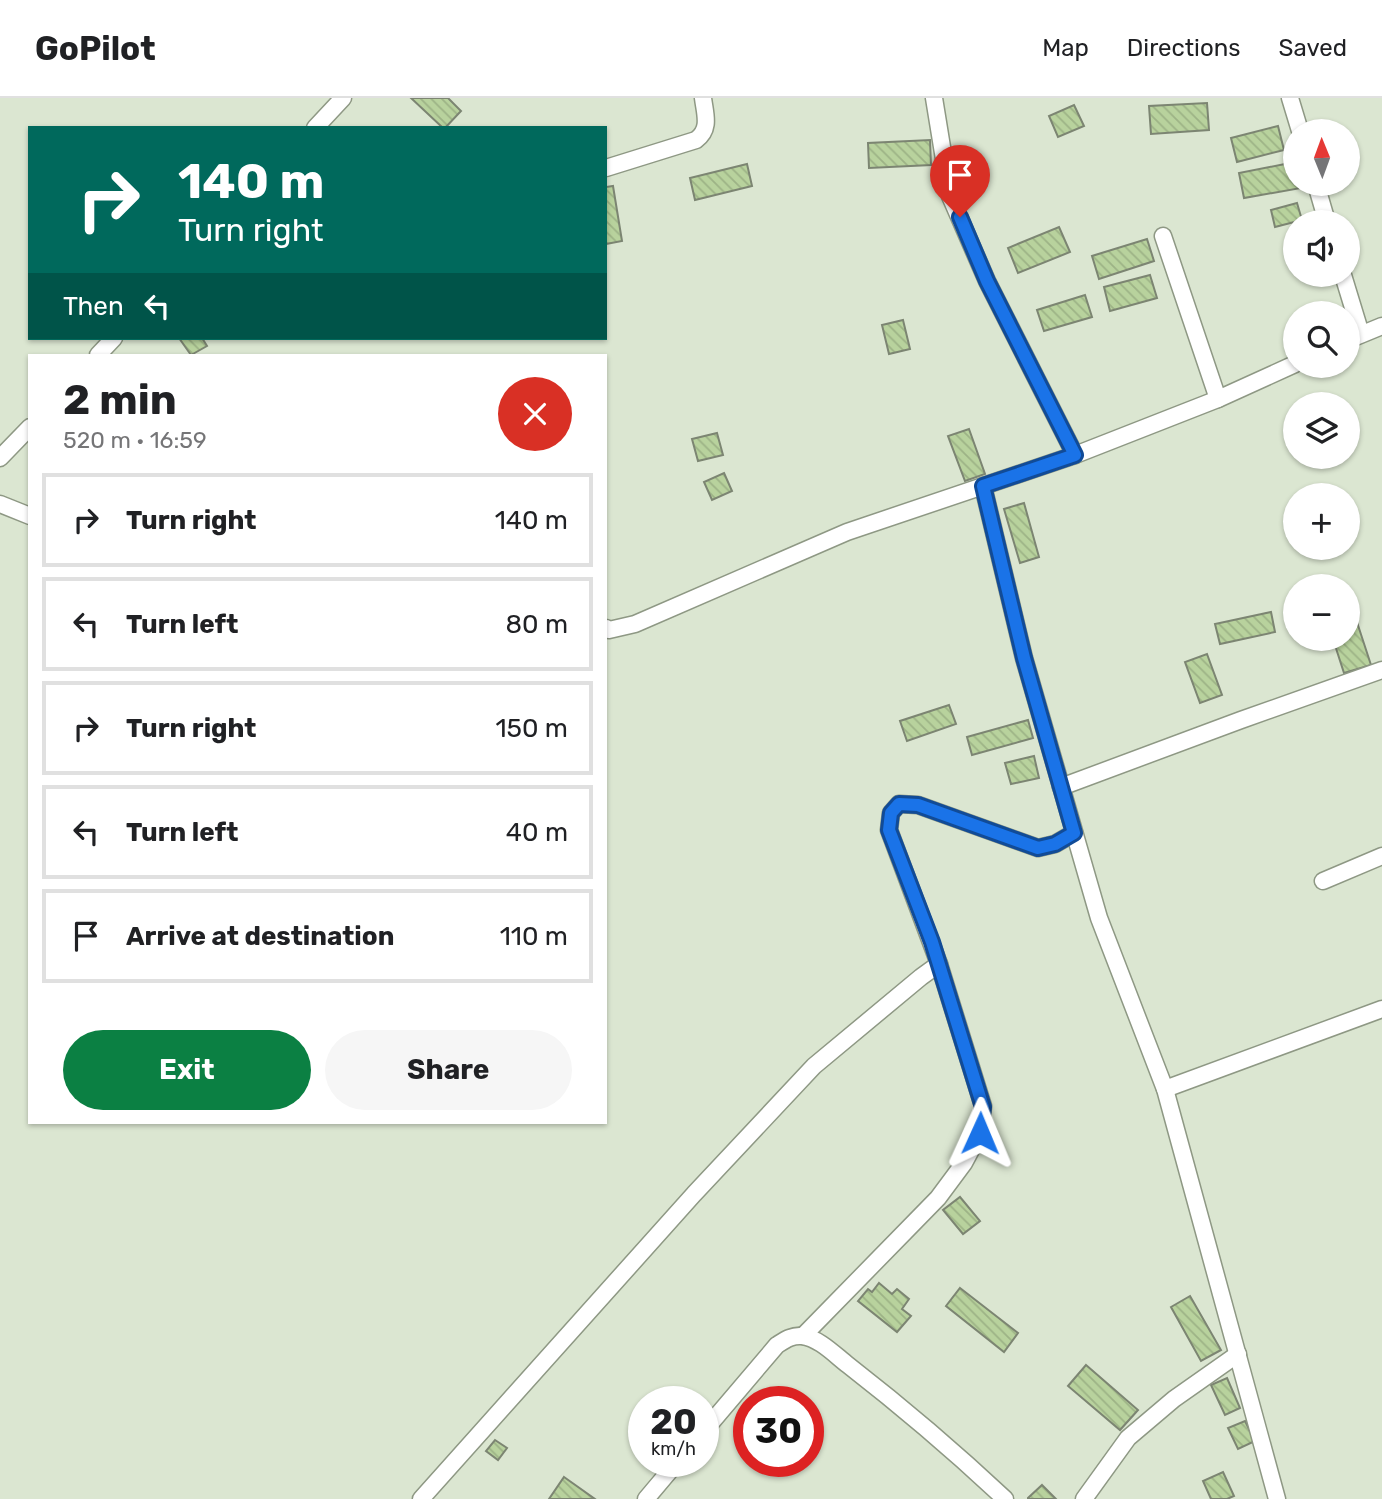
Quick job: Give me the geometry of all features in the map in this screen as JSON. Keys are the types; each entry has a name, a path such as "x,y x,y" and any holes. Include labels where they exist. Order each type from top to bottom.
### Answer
{"street":[{"path":"317,126 343,98"},
{"path":"607,168 695,140 702,135 706,125 702,98"},
{"path":"934,98 950,196 987,281 1075,455"},
{"path":"1290,98 1296,119"},
{"path":"1163,236 1218,399"},
{"path":"1360,335 1382,326"},
{"path":"99,354 112,340"},
{"path":"607,629 635,624 847,532 1075,455 1218,399 1283,369"},
{"path":"0,458 28,429"},
{"path":"983,486 1024,658 1074,833 1099,918 1165,1089 1277,1499"},
{"path":"0,504 28,515"},
{"path":"1061,787 1382,670"},
{"path":"803,1336 938,1198 964,1163 980,1133 983,1107 939,964 889,830 891,813 899,804 918,805 1038,848 1055,844 1074,833"},
{"path":"1322,881 1382,856"},
{"path":"421,1499 694,1194 814,1066 939,964"},
{"path":"1165,1089 1382,1009"},
{"path":"719,1413 777,1345 789,1337 803,1336 818,1343 869,1381 945,1444 1005,1499"},
{"path":"1084,1499 1128,1438 1174,1399 1238,1354"},
{"path":"646,1499 665,1477"}],"building":[{"path":"411,98 448,98 461,111 447,126 441,126"},
{"path":"1207,103 1209,130 1151,134 1149,106"},
{"path":"1074,105 1084,126 1058,137 1049,116"},
{"path":"1278,126 1283,150 1237,162 1231,138"},
{"path":"930,140 931,165 869,168 868,143"},
{"path":"747,164 752,186 695,200 690,178"},
{"path":"1283,164 1283,191 1244,198 1239,173"},
{"path":"613,186 622,241 607,244 607,187"},
{"path":"1297,203 1299,210 1283,210 1283,225 1275,227 1271,210"},
{"path":"1059,227 1070,252 1018,273 1008,248"},
{"path":"1147,239 1154,261 1099,279 1092,256"},
{"path":"1150,275 1157,298 1110,311 1104,287"},
{"path":"1085,295 1092,317 1044,331 1037,310"},
{"path":"903,320 910,349 889,354 882,325"},
{"path":"180,340 203,340 207,346 190,354"},
{"path":"969,429 985,474 965,481 948,436"},
{"path":"717,433 723,455 698,461 692,439"},
{"path":"724,473 732,491 712,500 704,482"},
{"path":"1024,503 1039,557 1020,563 1004,509"},
{"path":"1271,612 1275,632 1220,644 1215,624"},
{"path":"1360,631 1371,665 1344,673 1337,651 1360,651"},
{"path":"1207,654 1222,695 1200,703 1185,662"},
{"path":"949,705 956,724 907,741 900,721"},
{"path":"1028,720 1033,738 972,755 967,737"},
{"path":"1034,756 1039,778 1011,784 1005,763"},
{"path":"960,1197 980,1221 963,1234 943,1210"},
{"path":"879,1283 892,1294 897,1289 909,1299 902,1309 911,1316 897,1332 858,1301 868,1289 872,1292"},
{"path":"960,1288 1018,1333 1004,1352 946,1306"},
{"path":"1190,1296 1221,1350 1201,1361 1171,1307"},
{"path":"1086,1365 1138,1410 1120,1430 1068,1386"},
{"path":"1227,1378 1240,1408 1225,1415 1211,1385"},
{"path":"1245,1421 1255,1441 1238,1449 1228,1428"},
{"path":"495,1440 507,1448 498,1460 486,1451"},
{"path":"1223,1472 1234,1496 1211,1499 1203,1481"},
{"path":"564,1477 595,1499 549,1499"},
{"path":"1042,1485 1056,1499 1028,1499 1028,1498"}],"route":[{"path":"960,217 987,281 1075,455 983,486 1024,658 1074,833 1055,844 1038,848 918,805 899,804 891,813 889,830 932,942 983,1107 980,1133"}]}
